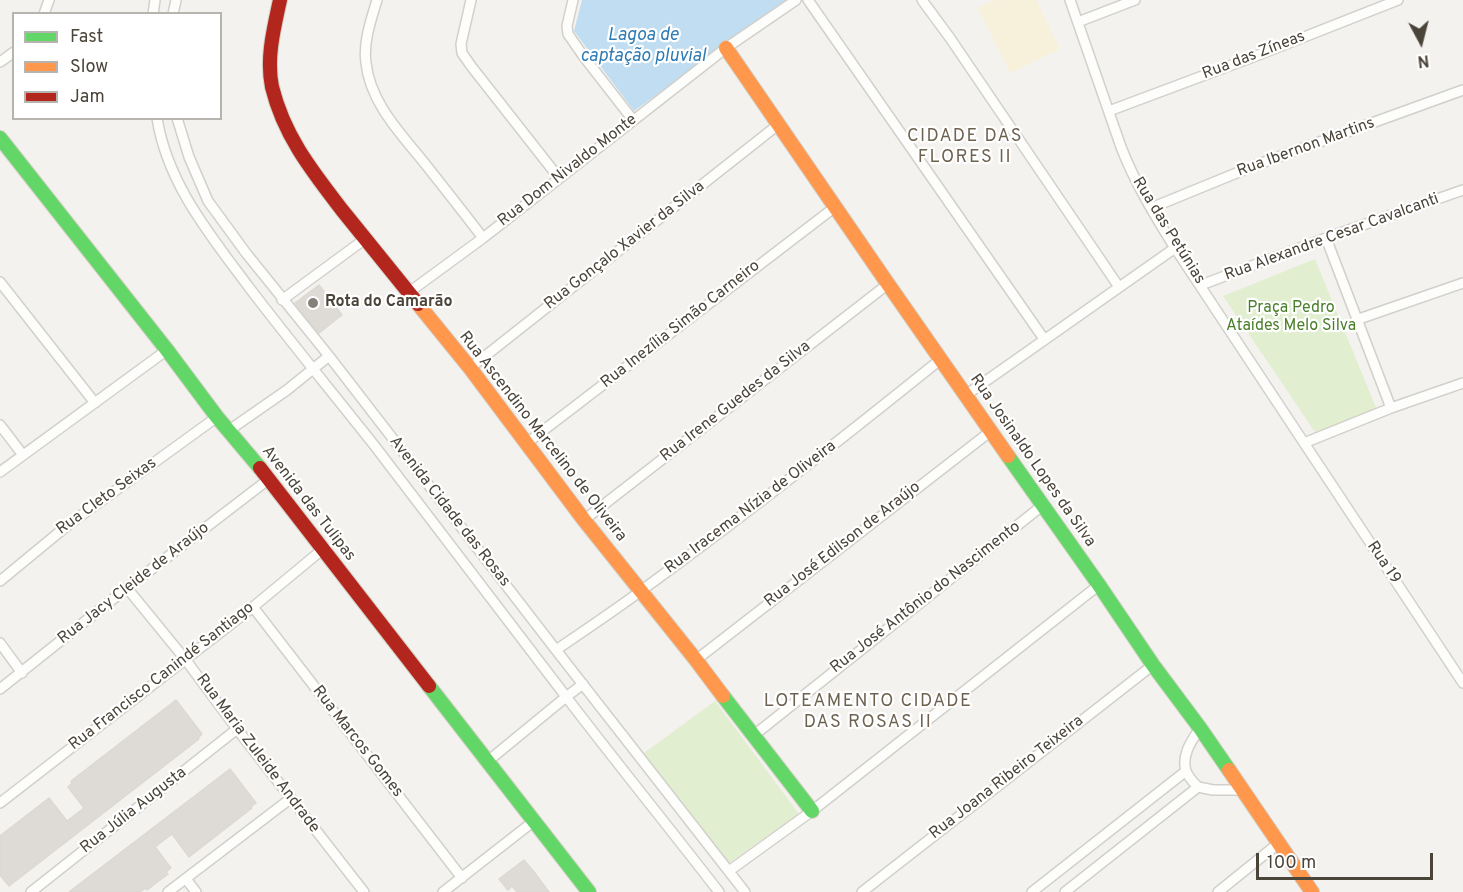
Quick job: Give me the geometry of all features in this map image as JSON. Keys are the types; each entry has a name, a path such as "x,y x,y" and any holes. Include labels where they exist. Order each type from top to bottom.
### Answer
{"street":[{"name":"Rua Ascendino Marcelino de Oliveira","path":"280,0 272,36 270,68 272,86 284,122 307,164 364,239 470,368 584,520 696,660 812,811"},
{"path":"377,0 368,32 366,54 366,64 373,92 398,131 483,238"},
{"path":"471,0 461,38 462,53 559,178"},
{"path":"573,0 567,32 633,120"},
{"name":"Rua Dom Nivaldo Monte","path":"408,293 483,238 726,48 796,0"},
{"path":"808,0 1044,339"},
{"path":"922,0 1119,287"},
{"name":"Rua das Petúnias","path":"1070,0 1129,168 1150,208 1304,443"},
{"path":"1078,22 1135,0"},
{"name":"Rua das Zíneas","path":"1108,111 1398,0"},
{"name":"Rua Josinaldo Lopes da Silva","path":"726,48 1312,892"},
{"name":"Rua Ibernon Martins","path":"1150,208 1256,165 1463,90"},
{"name":"Avenida Cidade das Rosas","path":"157,120 164,148 185,198 226,256 719,892"},
{"name":"Avenida Cidade das Rosas","path":"178,120 189,157 208,201 246,253 329,356 745,892"},
{"name":"Rua Gonçalo Xavier da Silva","path":"470,368 780,124"},
{"name":"Avenida das Tulipas","path":"0,138 228,431 269,479 588,891"},
{"name":"Rua Alexandre Cesar Cavalcanti","path":"1201,285 1463,190"},
{"name":"Rua Inezília Simão Carneiro","path":"527,443 835,207"},
{"path":"1326,238 1390,408"},
{"path":"282,300 364,239"},
{"path":"966,395 1175,248"},
{"path":"0,282 95,403"},
{"path":"1356,320 1463,283"},
{"name":"Rua Irene Guedes da Silva","path":"584,520 888,284"},
{"path":"0,472 167,350"},
{"path":"228,431 329,356"},
{"name":"Rua Iracema Nízia de Oliveira","path":"556,650 641,591 828,450 941,359"},
{"path":"1304,443 1390,408 1463,383"},
{"name":"Rua Cleto Seixas","path":"0,581 68,525 217,417"},
{"path":"0,425 23,455"},
{"name":"Rua José Edilson de Araújo","path":"696,660 991,431"},
{"name":"Rua 19","path":"1304,443 1463,683"},
{"name":"Rua Jacy Cleide de Araújo","path":"0,689 126,588 269,479"},
{"name":"Rua José Antônio do Nascimento","path":"753,736 1043,505"},
{"name":"Rua Francisco Canindé Santiago","path":"0,803 253,607 323,549"},
{"path":"729,871 812,811 1099,585"},
{"name":"Rua Maria Zuleide Andrade","path":"126,588 185,659 290,799 364,892"},
{"name":"Rua Marcos Gomes","path":"253,607 462,878"},
{"path":"0,644 22,673"},
{"name":"Rua Joana Ribeiro Teixeira","path":"862,892 1153,665"},
{"path":"488,761 583,684"},
{"path":"1198,788 1186,771 1185,759 1187,750 1200,728"},
{"name":"Rua Júlia Augusta","path":"31,892 237,729"},
{"path":"1032,892 1186,771"},
{"path":"1065,892 1198,788 1243,790"},
{"path":"168,892 290,799"},
{"path":"443,892 534,821"},
{"path":"1218,892 1280,843"},
{"path":"186,879 196,892"}],"green space":[{"name":"Praça Pedro Ataídes Melo Silva","path":"1315,259 1377,410 1315,432 1223,296"},
{"path":"715,701 799,814 729,863 644,753"}],"sand":[{"path":"995,0 1036,0 1060,49 1010,73 978,8"}],"water":[{"name":"Lagoa de captação pluvial","path":"582,0 788,0 634,111 574,31"}],"building":[{"path":"319,285 342,315 319,333 295,303"},
{"path":"176,700 202,734 199,739 9,886 0,875 0,836 49,798 67,821 84,808 68,787 71,781"},
{"path":"230,769 256,803 189,857 172,834 155,847 171,868 166,872 168,874 147,890 146,888 140,892 69,892"},
{"path":"524,860 549,892 517,892 512,886 508,890 499,879"}],"traffic: fast":[{"path":"0,138 217,417 260,468"},
{"path":"1008,456 1229,770"},
{"path":"429,686 589,892"},
{"path":"723,696 812,811"}],"traffic: slow":[{"path":"726,48 1008,456"},
{"path":"418,304 723,696"},
{"path":"1229,770 1312,892"}],"traffic: jam":[{"path":"280,0 271,43 270,76 277,105 284,121 300,152 320,181 418,304"},
{"path":"260,468 429,686"}],"place":[{"name":"Rota do Camarão","path":"313,303"}],"district":[{"name":"CIDADE DAS FLORES II","path":"965,147"},
{"name":"LOTEAMENTO CIDADE DAS ROSAS II","path":"868,712"}]}
